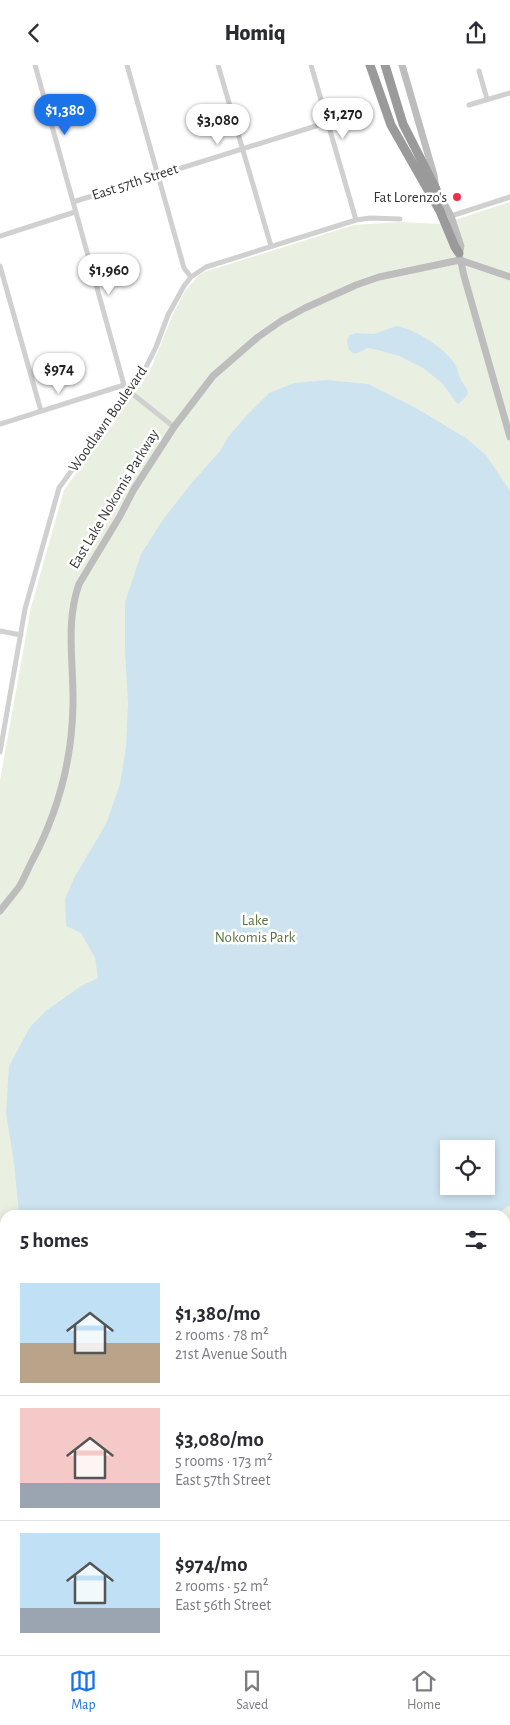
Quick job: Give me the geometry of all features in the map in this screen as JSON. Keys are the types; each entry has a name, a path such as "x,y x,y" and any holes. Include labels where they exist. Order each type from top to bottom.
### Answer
{"highway":[{"path":"370,65 391,125 440,211 460,256"},
{"path":"385,65 403,123 436,189"}],"street":[{"path":"35,65 124,385 174,427"},
{"path":"127,65 184,268 191,277"},
{"path":"218,65 271,246"},
{"path":"311,65 356,220"},
{"path":"402,65 434,175 436,189 451,216 461,246 460,256 510,437"},
{"path":"479,71 487,99"},
{"path":"469,105 510,93"},
{"name":"East 57th Street","path":"73,202 370,109"},
{"path":"451,216 510,197"},
{"name":"East 57th Street","path":"0,236 75,212"},
{"name":"Woodlawn Boulevard","path":"0,752 25,609 59,488 129,391 140,379 168,315 184,286 191,277 206,267 271,246 356,220 370,218 400,219"},
{"path":"460,256 510,277"},
{"name":"East Lake Nokomis Parkway","path":"0,911 20,885 46,834 65,769 70,742 73,706 72,607 79,584 134,489 174,427 213,377 258,337 281,321 331,296 379,277 460,256"},
{"path":"0,266 41,411"},
{"path":"0,424 124,385"},
{"path":"0,631 21,635"}],"green space":[{"name":"Lake Nokomis Park","path":"510,202 510,1210 0,1210 0,780 31,607 64,490 140,386 152,366 172,316 185,291 199,275 354,225 401,222 442,224"}],"water":[{"path":"396,326 421,335 446,353 456,366 468,391 463,400 458,404 442,383 423,368 399,356 367,348 358,353 353,353 349,350 347,342 349,335 356,333 374,334"},
{"name":"Lake Nokomis Park","path":"327,380 368,384 416,408 466,438 486,455 510,491 510,1205 502,1210 19,1210 14,1163 6,1113 9,1066 30,1027 47,1010 81,986 98,978 95,958 81,933 66,926 65,899 74,878 106,824 120,784 126,747 128,703 125,602 141,554 162,521 247,415 269,393 294,383"}],"place":[{"name":"Fat Lorenzo's","path":"457,197"}]}
